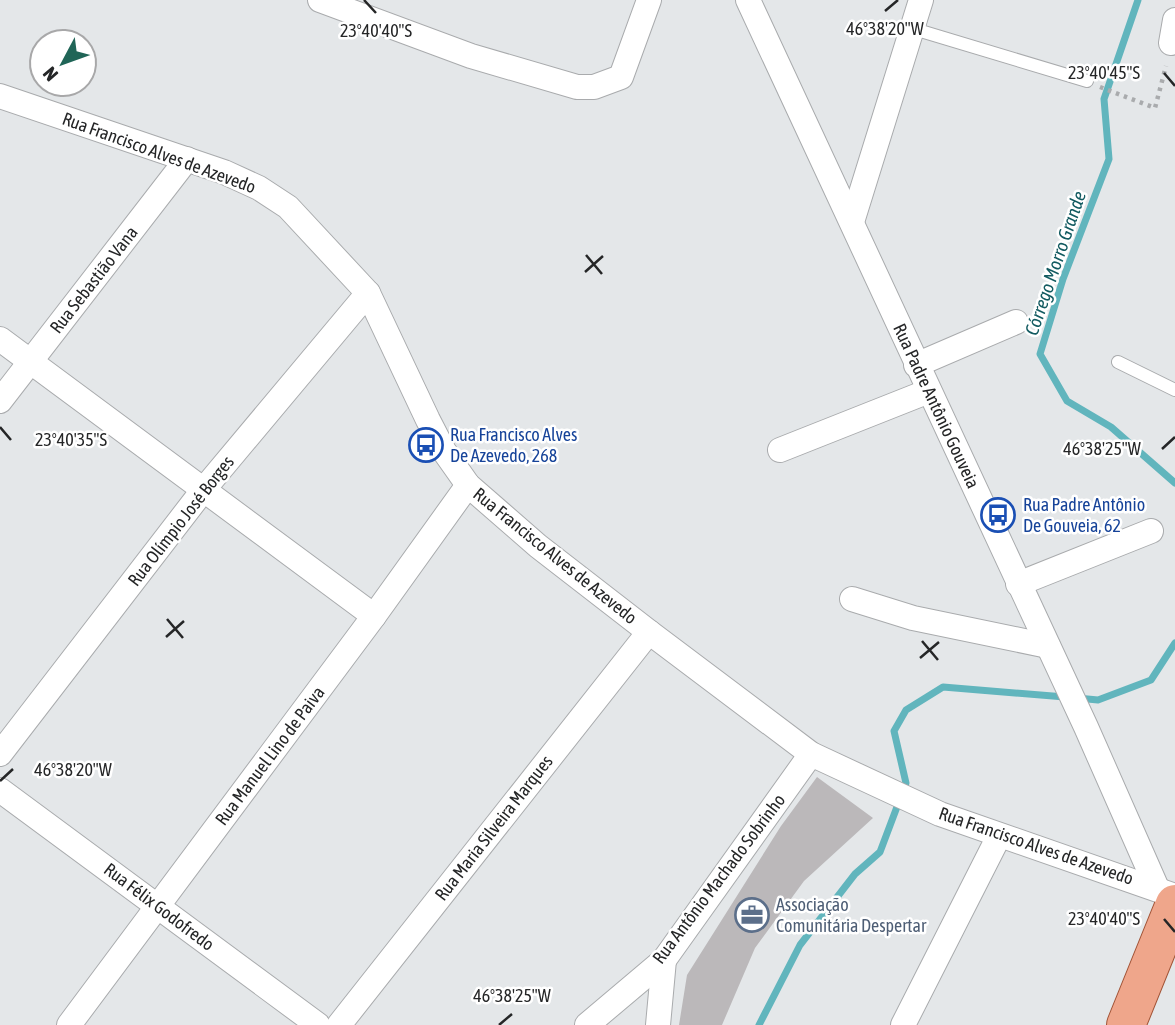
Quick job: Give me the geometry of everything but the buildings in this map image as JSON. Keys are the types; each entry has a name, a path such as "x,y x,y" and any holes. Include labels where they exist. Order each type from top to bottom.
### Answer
{"main road":[{"path":"1126,1025 1169,896"}],"street":[{"path":"320,0 471,56 577,87 594,87 621,76 649,0"},
{"name":"Rua Padre Antônio Gouveia","path":"748,0 1018,584 1169,896"},
{"path":"852,222 922,0"},
{"name":"Rua Francisco Alves de Azevedo","path":"0,96 187,159 259,188 288,207 368,293 432,429 468,485 538,546 811,754 940,814 1169,896"},
{"name":"Rua Sebastião Vana","path":"0,401 187,159"},
{"name":"Rua Olímpio José Borges","path":"0,754 204,489 368,293"},
{"path":"916,365 1016,323"},
{"path":"0,339 374,617"},
{"path":"780,450 929,391"},
{"name":"Rua Manuel Lino de Paiva","path":"69,1025 374,617 468,485"},
{"path":"1018,584 1151,531"},
{"path":"852,599 1052,656"},
{"name":"Rua Maria Silveira Marques","path":"339,1025 649,632"},
{"name":"Rua Antônio Machado Sobrinho","path":"587,1025 664,960 811,754"},
{"name":"Rua Félix Godofredo","path":"0,790 318,1025"},
{"path":"903,1025 999,836"},
{"path":"658,1025 664,960"}],"lane":[{"path":"914,29 1087,81"},
{"path":"1118,362 1175,390"}],"path":[{"path":"1124,97 1155,108 1173,32"}],"waterway":[{"name":"Córrego Morro Grande","path":"1138,0 1104,99 1109,159 1063,279 1040,354 1067,401 1111,427 1175,483"},
{"name":"Córrego Morro Grande","path":"1077,698 1098,700 1151,680 1175,643"},
{"name":"Córrego Morro Grande","path":"759,1025 800,945 855,874 880,852 906,783 894,731 906,710 943,687 1065,697"}],"place":[{"name":"Rua Francisco Alves De Azevedo, 268","path":"426,445"},
{"name":"Rua Padre Antônio De Gouveia, 62","path":"998,515"},
{"name":"Associação Comunitária Despertar","path":"752,915"}]}
